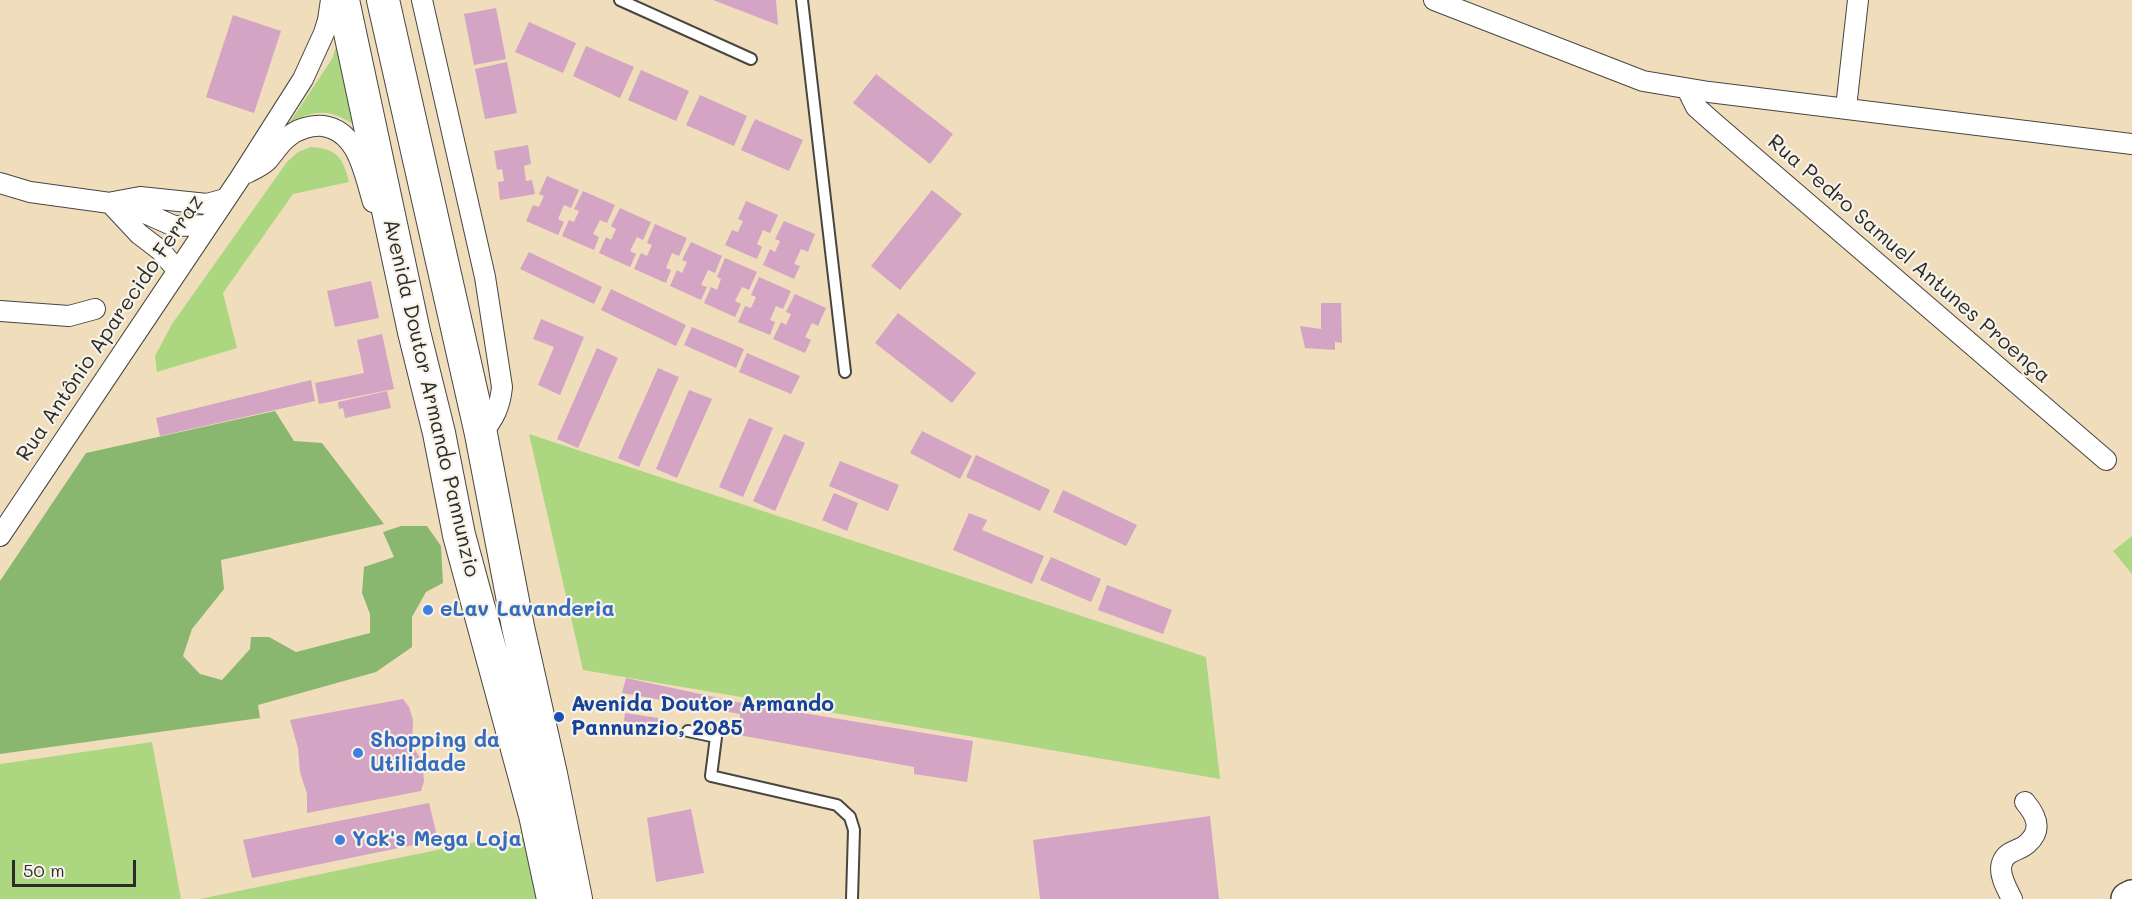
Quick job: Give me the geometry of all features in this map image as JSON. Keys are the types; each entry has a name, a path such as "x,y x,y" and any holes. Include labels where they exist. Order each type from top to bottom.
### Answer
{"main road":[{"name":"Avenida Doutor Armando Pannunzio","path":"343,0 454,513 504,638 551,774 576,899"},
{"name":"Avenida Doutor Armando Pannunzio","path":"383,0 488,467 496,511 504,638 553,899"},
{"path":"445,469 473,478 481,476 488,467"},
{"path":"454,513 474,504 487,505 496,511"}],"street":[{"name":"Rua Antônio Aparecido Ferraz","path":"0,536 240,178 311,63 328,20 331,0"},
{"path":"422,0 485,277 502,387 500,403 493,420 481,434"},
{"path":"1434,0 1643,81 1687,89 2132,144"},
{"path":"1846,108 1858,0"},
{"name":"Rua Pedro Samuel Antunes Proença","path":"1687,89 1696,107 1714,123 2106,460"},
{"name":"Rua Antônio Aparecido Ferraz","path":"240,178 265,163 289,136 299,130 319,126 330,127 346,136 357,154 414,332"},
{"path":"0,183 30,192 110,203 147,214 174,226 208,225"},
{"path":"110,203 140,197 207,204 225,199"},
{"path":"110,203 142,224 181,264"},
{"path":"0,311 69,316 94,309"},
{"path":"2012,899 2003,881 2001,864 2008,852 2027,844 2036,831 2036,816 2025,802"}],"lane":[{"path":"620,0 751,59"},
{"path":"802,0 845,372"},
{"path":"688,731 716,737 711,776 837,805 850,817 854,830 852,899"}],"green space":[{"path":"336,46 345,51 357,127 340,117 325,113 309,115 290,122 332,59"},
{"path":"311,147 333,152 338,156 349,182 293,194 223,293 237,348 157,372 155,356 172,324 287,162 298,152"},
{"path":"275,411 294,441 322,443 384,524 221,560 224,589 192,629 183,656 200,674 222,680 250,649 251,637 269,637 296,652 370,633 370,614 362,593 364,567 394,557 383,532 401,526 427,526 441,546 443,583 426,592 412,617 412,647 376,672 258,705 260,718 0,754 0,581 86,453"},
{"path":"529,434 1206,657 1220,779 583,670"},
{"path":"2132,536 2132,574 2113,551"},
{"path":"152,742 181,899 0,899 0,764"},
{"path":"524,832 539,899 200,899"}],"building":[{"path":"713,0 776,0 778,25"},
{"path":"496,8 506,59 474,65 464,14"},
{"path":"233,15 281,31 254,113 206,97"},
{"path":"529,22 576,43 563,73 515,52"},
{"path":"586,46 634,67 620,98 573,76"},
{"path":"507,62 517,113 485,119 475,69"},
{"path":"641,70 689,91 676,121 628,100"},
{"path":"876,74 953,134 930,164 853,103"},
{"path":"700,95 747,116 734,146 686,125"},
{"path":"755,119 803,140 789,171 741,150"},
{"path":"528,145 531,164 524,166 526,181 532,180 535,194 500,200 498,182 504,181 502,169 497,170 494,151"},
{"path":"547,176 579,190 571,208 564,205 558,219 564,222 558,235 526,221 533,205 539,207 544,196 539,194"},
{"path":"932,190 962,214 900,290 871,266"},
{"path":"583,191 615,205 607,223 600,220 593,234 599,237 594,250 562,236 569,220 574,222 579,211 574,209"},
{"path":"746,201 778,215 770,233 763,230 757,244 762,247 757,259 725,245 732,230 738,232 743,221 738,219"},
{"path":"620,208 651,222 643,240 637,237 630,251 636,254 630,267 599,253 606,237 611,240 616,229 611,226"},
{"path":"784,221 815,234 808,252 801,249 794,264 800,266 794,279 763,265 770,249 775,252 780,241 775,239"},
{"path":"655,224 687,238 679,256 672,253 666,268 671,270 666,283 634,269 641,253 647,256 652,245 647,243"},
{"path":"691,242 722,256 715,273 708,270 701,285 707,287 701,300 670,286 677,270 682,273 687,262 682,260"},
{"path":"529,252 602,287 594,304 520,269"},
{"path":"725,258 757,272 749,290 742,287 735,301 741,304 735,317 704,303 711,287 717,290 721,279 717,277"},
{"path":"759,277 791,291 783,309 776,306 770,320 775,322 770,335 738,322 745,306 751,308 756,297 751,295"},
{"path":"371,281 379,318 335,327 327,291"},
{"path":"611,289 686,325 676,346 601,310"},
{"path":"795,294 826,308 818,326 812,323 805,337 811,340 805,353 773,339 781,322 786,325 791,314 786,312"},
{"path":"1321,303 1341,303 1342,343 1335,342 1335,350 1305,348 1300,326 1321,329"},
{"path":"898,313 976,373 952,403 875,343"},
{"path":"541,319 584,337 560,395 538,385 554,347 533,339"},
{"path":"692,327 744,349 736,368 684,345"},
{"path":"382,334 394,389 319,404 315,383 364,373 357,340"},
{"path":"597,348 618,358 578,448 557,439"},
{"path":"747,353 800,376 791,394 739,372"},
{"path":"658,368 679,377 639,467 618,458"},
{"path":"311,380 315,401 160,436 156,418"},
{"path":"689,390 712,399 677,478 656,469"},
{"path":"387,391 391,408 345,418 343,408 339,409 338,402"},
{"path":"749,418 773,428 743,497 719,487"},
{"path":"922,431 972,456 960,479 910,453"},
{"path":"784,434 805,443 775,511 753,501"},
{"path":"976,455 1050,490 1040,511 966,477"},
{"path":"840,461 899,485 888,511 829,486"},
{"path":"1063,490 1137,525 1126,546 1053,512"},
{"path":"834,493 858,503 847,531 822,520"},
{"path":"969,513 987,520 982,530 1044,556 1032,584 953,550"},
{"path":"1051,557 1101,579 1091,602 1040,580"},
{"path":"1107,585 1172,610 1163,634 1098,610"},
{"path":"626,678 742,703 973,741 967,782 914,774 914,767 739,735 740,714 622,693"},
{"name":"Shopping da Utilidade","path":"403,699 409,707 413,720 412,745 420,758 423,769 424,781 421,791 307,813 307,794 300,772 298,748 290,720"},
{"path":"625,713 658,718 658,729 624,721"},
{"name":"Yck's Mega Loja","path":"429,803 438,840 252,878 243,840"},
{"path":"691,809 704,873 656,882 647,818"},
{"path":"1210,816 1219,899 1040,899 1033,840"}],"place":[{"name":"eLav Lavanderia","path":"428,610"},
{"name":"Avenida Doutor Armando Pannunzio, 2085","path":"559,717"},
{"name":"Shopping da Utilidade","path":"358,753"},
{"name":"Yck's Mega Loja","path":"340,840"}]}
